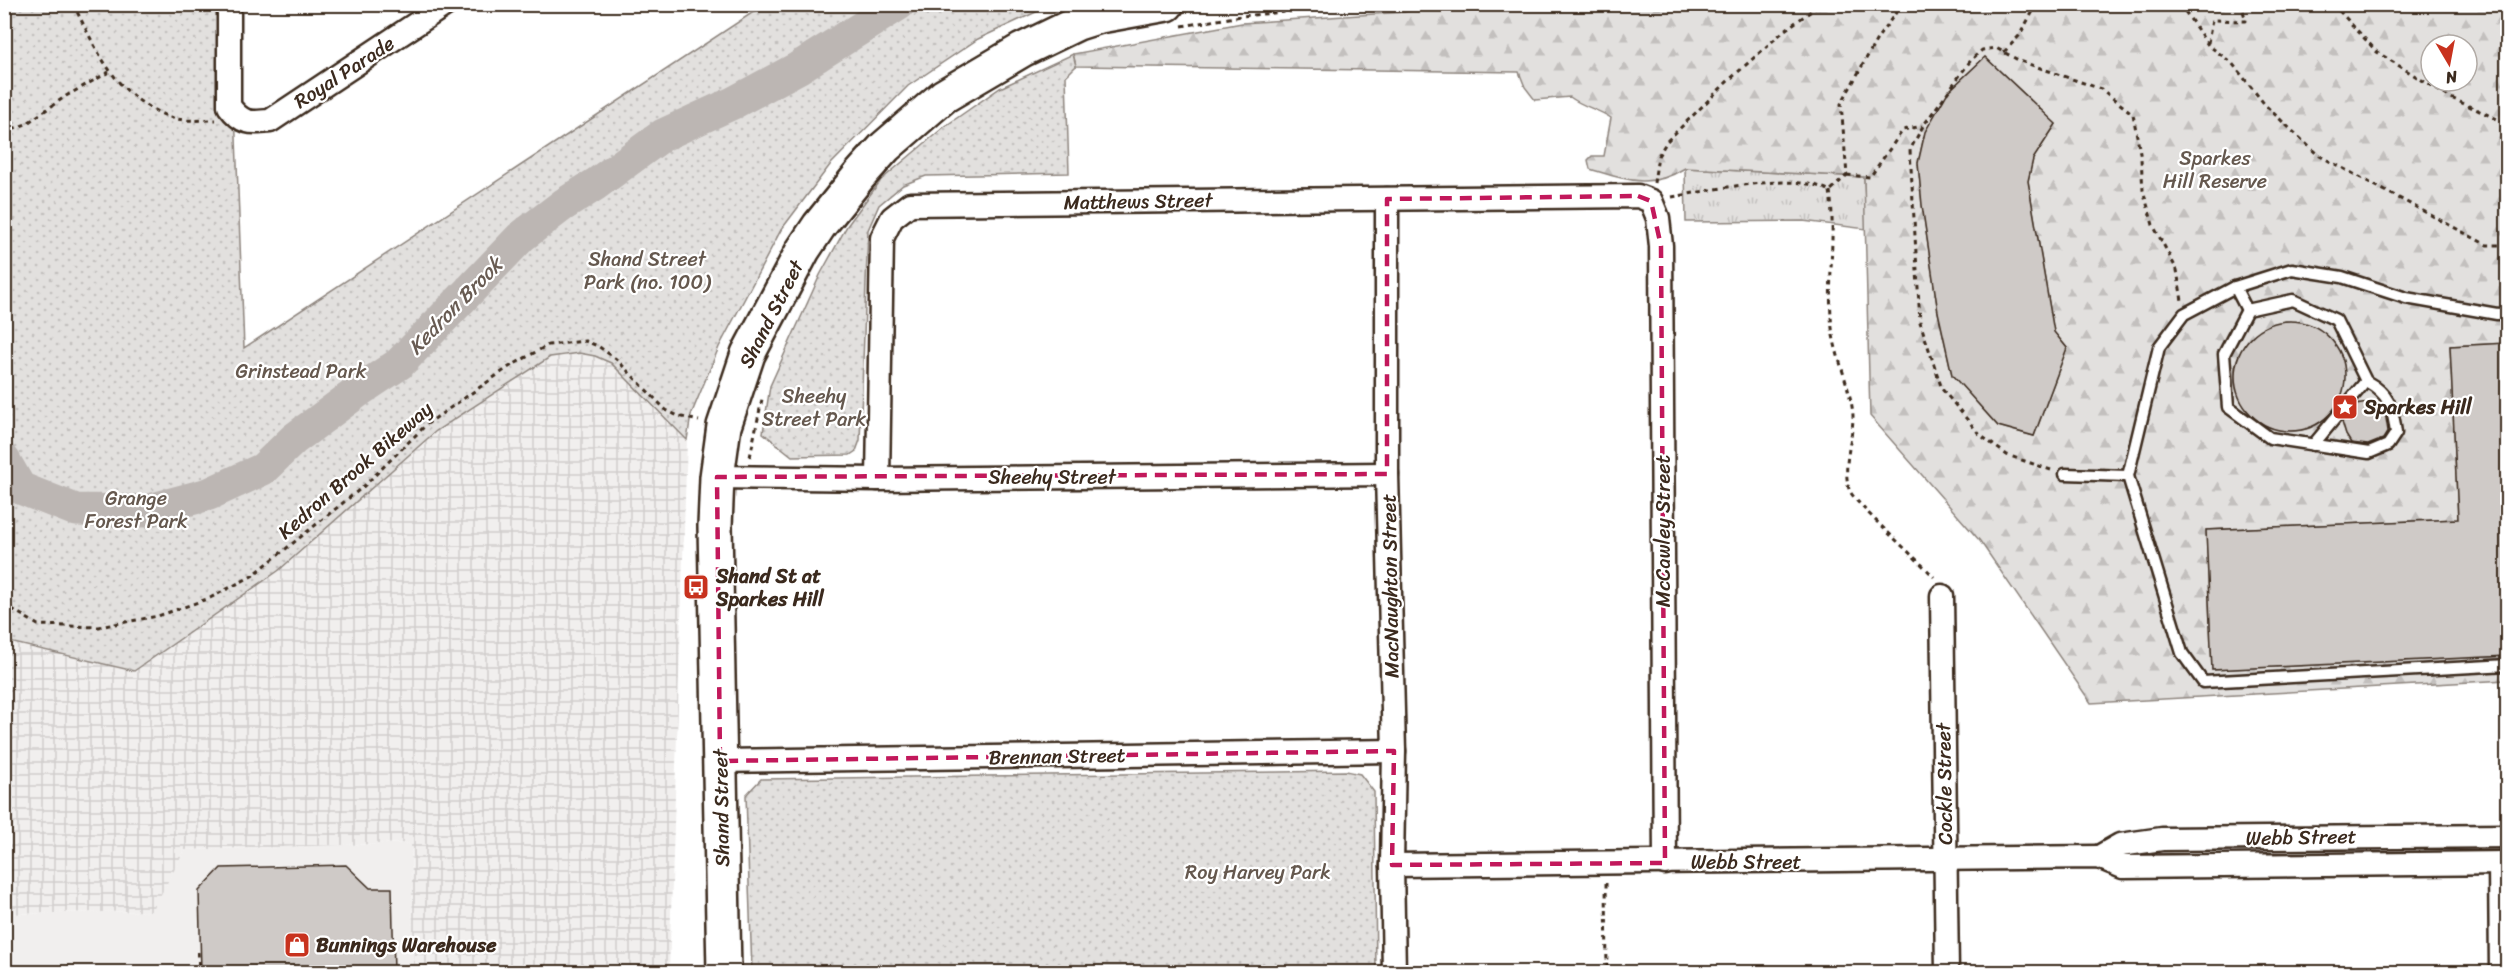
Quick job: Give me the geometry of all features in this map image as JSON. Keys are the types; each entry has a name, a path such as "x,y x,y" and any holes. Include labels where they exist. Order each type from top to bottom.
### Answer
{"main road":[{"name":"Shand Street","path":"724,972 715,526 717,477 724,426 754,341 819,226 885,147 944,96 1022,50 1078,23 1100,16 1169,16"}],"street":[{"path":"230,4 230,106 238,118"},
{"name":"Royal Parade","path":"238,118 253,123 270,121 446,4"},
{"name":"Matthews Street","path":"878,478 882,238 892,218 910,204 1638,196 1651,201"},
{"name":"MacNaughton Street","path":"1387,199 1387,474 1394,751 1392,865 1394,972"},
{"name":"McCawley Street","path":"1651,201 1658,218 1661,246 1665,863"},
{"name":"Sheehy Street","path":"717,477 1387,474"},
{"name":"Cockle Street","path":"1942,596 1947,972"},
{"name":"Brennan Street","path":"720,761 1394,751"},
{"name":"Webb Street","path":"2099,857 2120,845 2162,839 2508,836"},
{"name":"Webb Street","path":"1392,865 2099,857 2123,867 2504,863"},
{"path":"2500,972 2504,863"}],"lane":[{"path":"2508,313 2497,314 2406,298 2342,277 2292,269 2235,287 2184,314 2158,347 2128,476 2182,653 2203,682 2508,665"},
{"path":"2235,287 2247,310"},
{"path":"2294,300 2336,320 2366,381 2375,386 2393,408 2396,433 2388,445 2368,453 2270,438 2228,407 2224,354 2247,310 2294,300"},
{"path":"2313,445 2366,381"},
{"path":"2065,474 2128,476"}],"path":[{"path":"73,4 109,72 126,91 142,103 172,118 218,120 238,118"},
{"path":"1169,16 1241,16 1371,4"},
{"path":"1821,4 1785,30 1745,65 1667,141 1658,156 1651,201 1747,185 1805,182 1819,185 1830,191"},
{"path":"1847,175 1840,104 1877,39 1902,4"},
{"path":"2004,52 2019,36 2032,13 2044,4"},
{"path":"2180,4 2208,45 2232,63 2266,106 2318,155 2487,245 2508,245"},
{"path":"2208,45 2212,20 2246,21 2241,4"},
{"path":"2333,4 2377,52 2449,97 2508,124"},
{"path":"2065,474 2007,455 1980,435 1942,389 1920,322 1910,150 1923,126 1971,60 1982,50 1996,48 2020,62 2101,89 2133,114 2141,159 2143,190 2153,225 2177,270 2184,314"},
{"path":"4,132 26,124 66,96 109,72"},
{"path":"1830,191 1847,175 1870,177 1902,130 1923,126"},
{"path":"1830,191 1832,326 1835,348 1853,416 1847,455 1849,490 1864,508 1938,580 1942,596"},
{"name":"Kedron Brook Bikeway","path":"4,604 38,625 99,627 158,616 210,598 252,576 364,486 427,424 509,367 548,345 585,341 598,346 616,358 666,410 678,416 700,421"},
{"path":"750,459 764,388"},
{"path":"1605,863 1607,972"},
{"path":"198,952 199,972"}],"highlighted area":[{"path":"1638,196 1651,201 1661,246 1665,863 1392,865 1394,751 720,761 717,477 1387,474 1387,199"}],"shaded area":[{"path":"567,353 595,356 611,363 687,440 669,972 414,972 411,843 185,850 152,911 5,914 4,641 134,671 278,571 436,431 550,357"},
{"path":"411,843 414,972 5,972 4,914 151,911 185,850"}],"green space":[{"name":"Sparkes Hill Reserve","path":"1438,4 2507,5 2507,343 2450,346 2458,519 2206,530 2212,670 2507,656 2507,680 2091,703 1980,541 1870,416 1864,177 1685,168 1661,179 1649,181 1616,177 1590,169 1588,160 1592,156 1604,156 1611,118 1570,97 1535,100 1525,87 1519,72 1076,66 1073,54 1242,23 1404,12","holes":["1985,57 2056,124 2033,159 2028,181 2054,332 2067,348 2034,436 1998,426 1952,375 1938,312 1922,205 1918,163 1925,132 1948,92","2286,321 2315,329 2334,344 2343,364 2344,385 2337,405 2323,421 2303,430 2278,429 2257,420 2250,414 2238,395 2234,381 2239,355 2247,343 2271,326","2374,404 2386,414 2390,424 2388,434 2382,442 2373,447 2363,448 2353,445 2344,427 2346,416 2355,408"]},
{"path":"5,5 231,5 244,348 764,5 1051,5 978,39 908,86 830,165 781,230 719,347 691,415 687,440 611,363 595,356 579,353 550,357 436,431 278,571 134,671 5,641"},
{"name":"Sheehy Street Park","path":"1073,54 1076,66 1066,76 1069,173 926,176 903,185 879,205 868,230 860,440 856,451 850,455 792,456 763,433 770,386 820,275 847,226 881,180 944,127 1000,88"},
{"path":"1685,168 1864,177 1866,229 1803,221 1686,222"},
{"name":"Roy Harvey Park","path":"1346,771 1360,774 1374,792 1376,972 752,972 746,795 761,779"}],"building":[{"path":"1985,57 2056,124 2033,159 2028,181 2054,332 2067,348 2034,436 1998,426 1952,375 1938,312 1922,205 1918,163 1925,132 1948,92"},
{"path":"2290,321 2311,325 2329,337 2341,355 2345,376 2341,397 2329,415 2311,427 2290,431 2269,427 2251,415 2239,397 2235,376 2239,355 2251,337 2269,325"},
{"path":"2508,343 2508,656 2212,670 2206,530 2458,519 2450,346"},
{"path":"2374,404 2385,412 2388,431 2383,439 2368,445 2351,443 2342,422 2356,405"},
{"name":"Bunnings Warehouse","path":"346,865 370,888 392,888 394,972 201,972 199,891 221,868"}],"waterway":[{"name":"Kedron Brook","path":"4,460 20,488 76,510 146,511 209,494 263,469 294,439 399,364 521,237 563,205 663,135 733,103 798,68 899,4"}],"place":[{"name":"Sparkes Hill","path":"2345,407"},
{"name":"Shand St at Sparkes Hill","path":"696,587"},
{"name":"Bunnings Warehouse","path":"297,945"}],"park label":[{"name":"Shand Street Park (no. 100)","path":"647,270"},
{"name":"Grinstead Park","path":"301,371"},
{"name":"Grange Forest Park","path":"136,510"}]}
